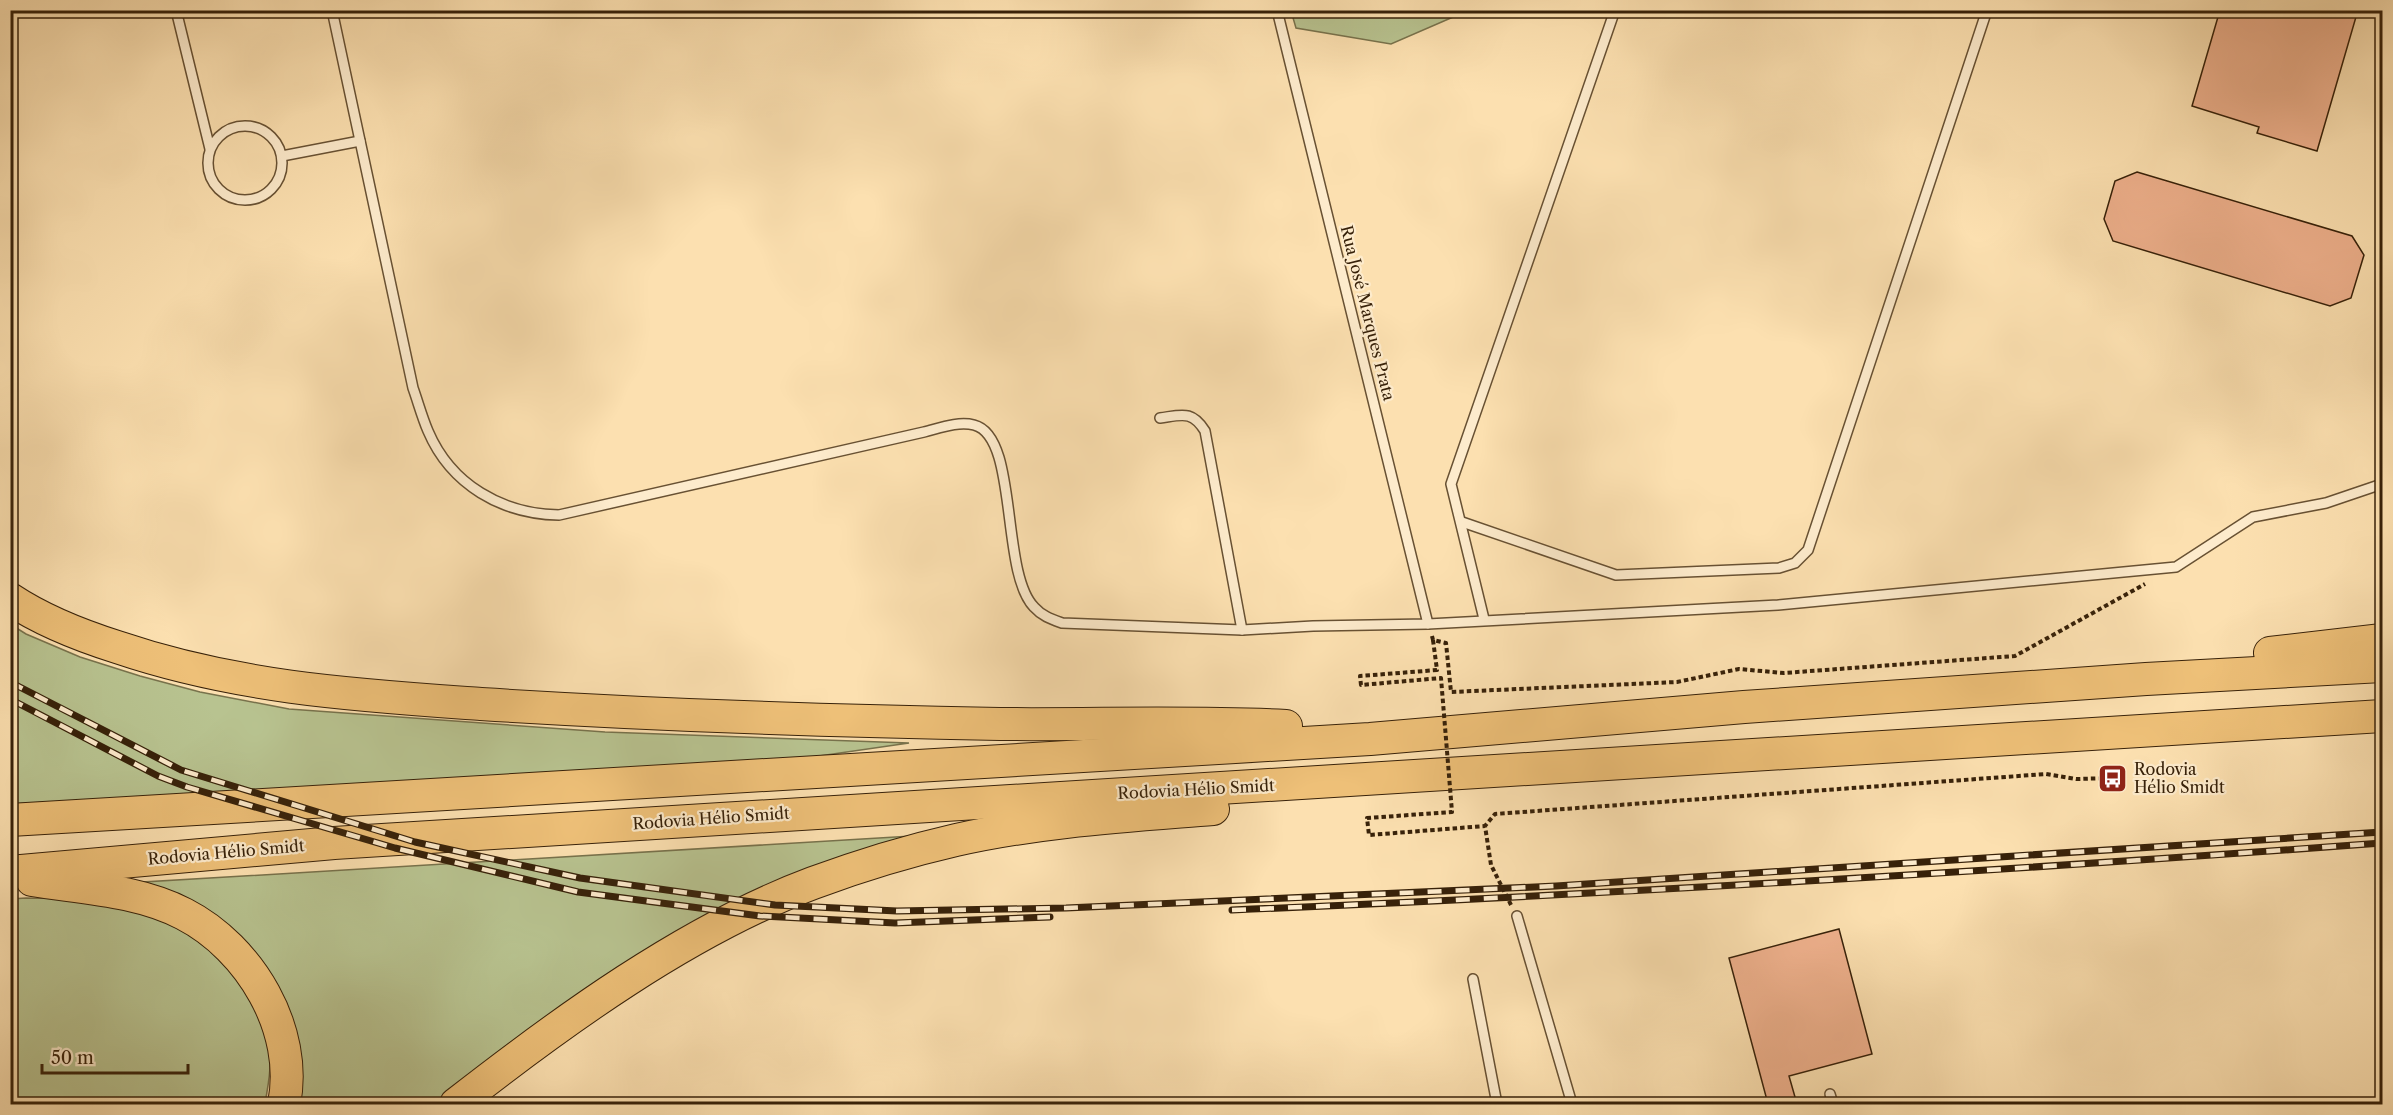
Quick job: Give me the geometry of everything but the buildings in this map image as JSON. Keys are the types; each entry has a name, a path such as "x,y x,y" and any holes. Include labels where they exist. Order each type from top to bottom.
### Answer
{"highway":[{"path":"10,599 36,616 87,638 145,657 205,672 292,689 606,712 983,724 1244,724 1301,727 1370,739"},
{"path":"2146,679 2253,655 2382,640"},
{"path":"10,820 1370,739 1744,707 2146,679 2382,666"},
{"name":"Rodovia Hélio Smidt","path":"10,872 370,841 982,801 1379,779 2382,716"},
{"path":"456,1104 524,1051 636,975 751,910 812,883 956,840 1005,831 1242,807 1379,779"},
{"path":"10,877 124,894 156,903 184,914 219,939 240,960 260,986 272,1009 281,1033 285,1061 284,1104"}],"lane":[{"path":"176,10 210,149"},
{"path":"332,10 413,387 428,431 442,458 476,491 495,502 535,514 559,515 924,432 961,424 975,425 986,431 1002,462 1018,572 1027,599 1035,609 1047,618 1062,623 1242,630 1428,624 1778,605 2176,567 2253,517 2326,503 2382,484"},
{"name":"Rua José Marques Prata","path":"1277,10 1428,624"},
{"path":"1484,620 1451,484 1615,10"},
{"path":"1462,522 1616,574 1779,568 1796,563 1808,550 1987,10"},
{"path":"248,126 269,135 282,156 280,175 270,192 246,201 234,200 222,194 213,184 207,161 210,149 225,131 248,126"},
{"path":"282,156 360,141"},
{"path":"1160,418 1186,415 1197,418 1205,430 1242,630"},
{"path":"1517,916 1572,1104"},
{"path":"1473,979 1497,1104"},
{"path":"1830,1094 1833,1104"}],"path":[{"path":"2113,778 2076,778 2046,774 1506,813 1495,814 1485,826 1369,835 1367,818 1452,812 1441,678 1361,685 1360,676 1437,670 1433,640 1446,644 1451,692 1677,682 1739,669 1784,673 2014,656 2176,567"},
{"path":"1485,826 1491,865 1517,916"}],"green space":[{"path":"1291,10 1467,11 1391,44 1296,28"},
{"path":"10,624 26,634 80,657 140,676 200,692 289,709 605,732 909,743 743,767 11,804"},
{"path":"929,835 859,858 443,1104 294,1104 279,1001 127,883"},
{"path":"11,899 92,900 130,907 179,926 207,945 234,973 255,1006 262,1023 270,1059 265,1104 11,1104"}],"railway":[{"path":"10,682 181,770 415,842 580,878 775,905 897,911 1066,908 1556,886 2382,832"},
{"path":"10,699 158,776 187,787 395,848 578,892 760,916 895,923 1050,917"},
{"path":"1232,910 1807,881 2382,843"}],"place":[{"name":"Rodovia Hélio Smidt","path":"2113,778"}]}
